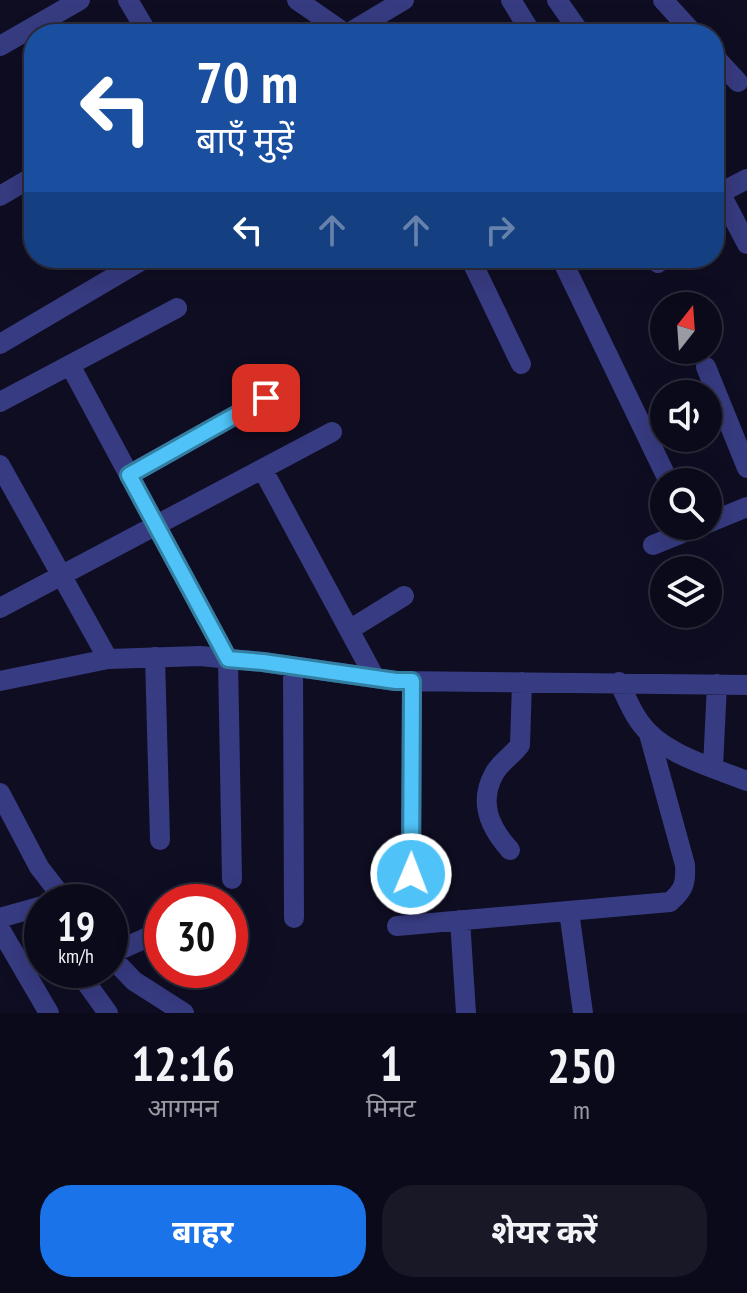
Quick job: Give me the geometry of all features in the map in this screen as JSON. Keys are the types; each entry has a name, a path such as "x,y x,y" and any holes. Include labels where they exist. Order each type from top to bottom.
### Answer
{"street":[{"path":"38,24 80,0"},
{"path":"128,0 142,24"},
{"path":"297,0 332,24"},
{"path":"511,0 526,24"},
{"path":"557,0 574,24"},
{"path":"663,0 685,24"},
{"path":"362,24 393,3"},
{"path":"0,46 24,32"},
{"path":"724,67 738,82"},
{"path":"724,185 747,179"},
{"path":"0,196 24,182"},
{"path":"724,200 747,244"},
{"path":"0,344 129,268"},
{"path":"475,268 521,364"},
{"path":"566,268 662,468"},
{"path":"0,402 177,308"},
{"path":"70,365 228,659 232,879"},
{"path":"706,367 747,468"},
{"path":"129,475 266,398"},
{"path":"0,608 332,432"},
{"path":"0,465 108,659"},
{"path":"263,470 375,678"},
{"path":"722,516 747,507"},
{"path":"653,545 665,540"},
{"path":"349,630 404,596"},
{"path":"0,681 108,659 200,656 412,681 747,685"},
{"path":"155,657 160,840"},
{"path":"293,666 294,918"},
{"path":"411,874 412,681"},
{"path":"510,850 496,834 488,815 487,793 494,773 520,745 522,682"},
{"path":"619,682 638,720 649,734 666,747 747,781"},
{"path":"713,767 717,684"},
{"path":"397,926 670,902 680,893 686,880 685,865 649,734"},
{"path":"0,793 50,884"},
{"path":"569,911 583,1013"},
{"path":"0,918 24,914"},
{"path":"460,920 466,1013"},
{"path":"0,929 49,1013"},
{"path":"128,974 184,1013"},
{"path":"90,988 108,1013"}],"route":[{"path":"266,398 129,475 228,659 412,681 411,874"}]}
